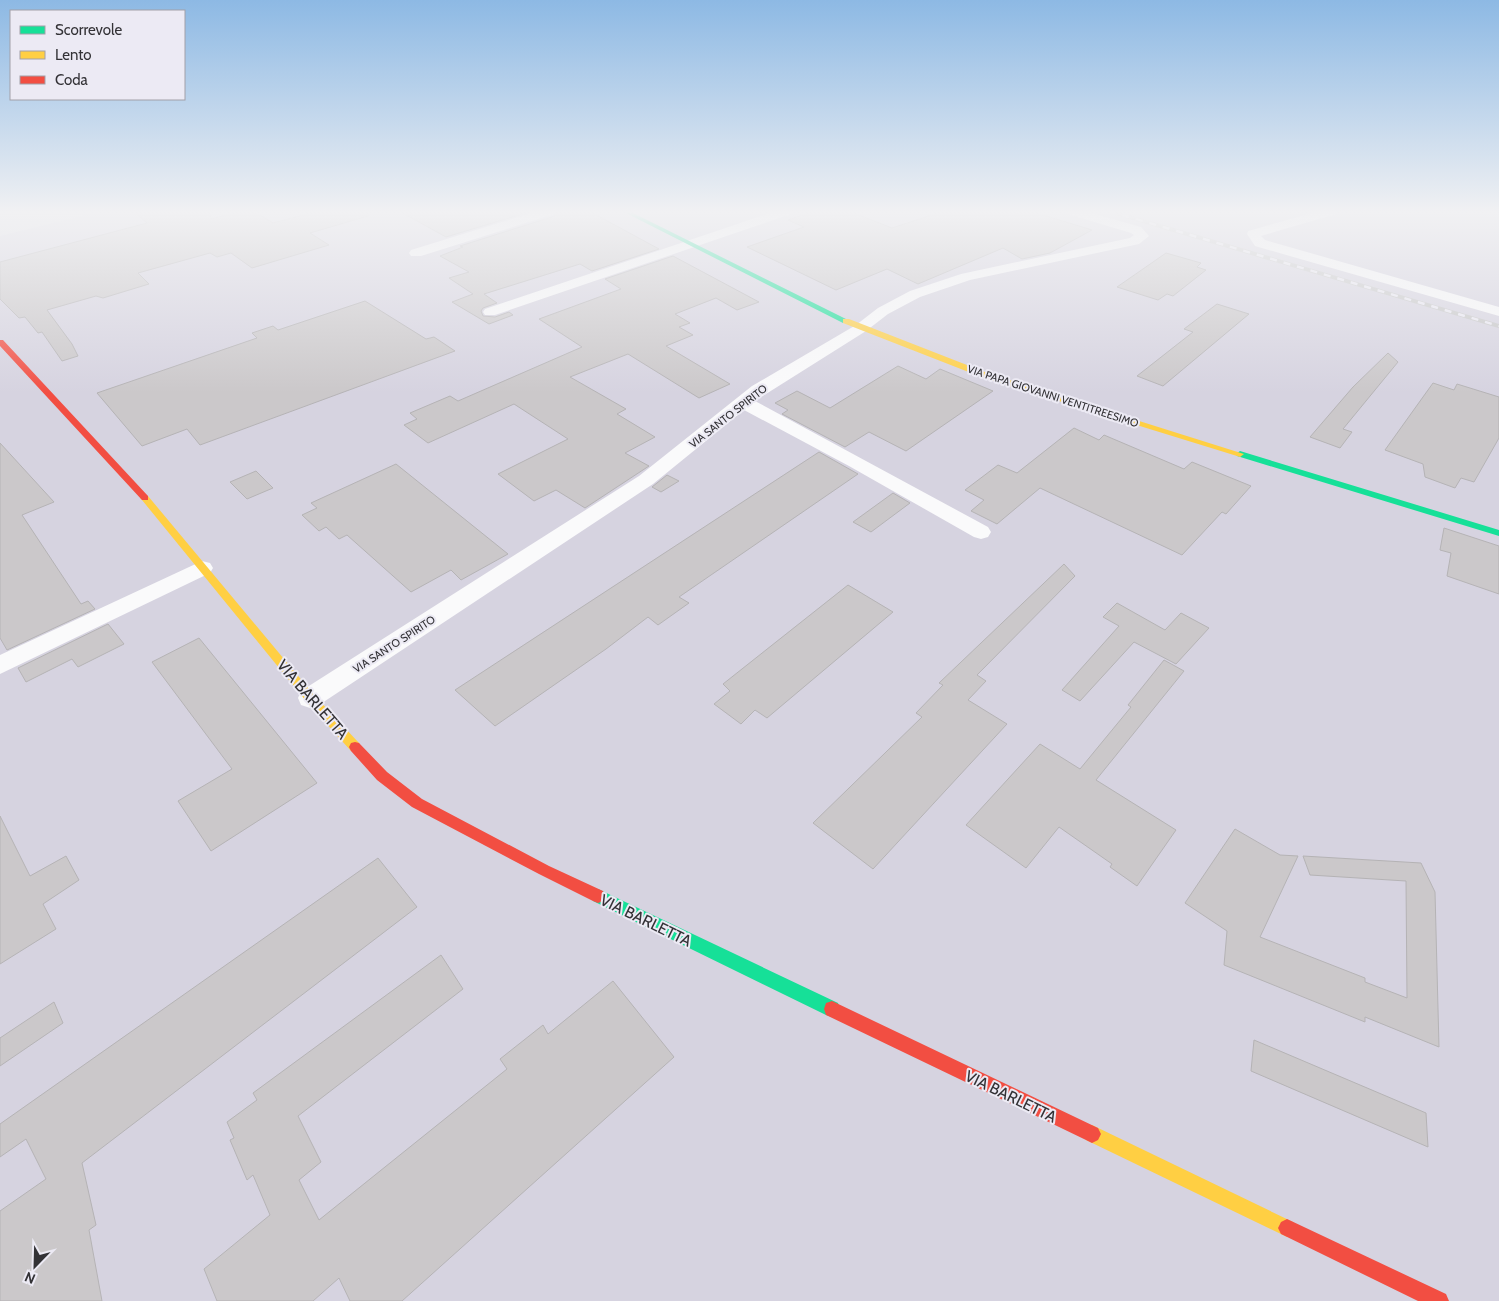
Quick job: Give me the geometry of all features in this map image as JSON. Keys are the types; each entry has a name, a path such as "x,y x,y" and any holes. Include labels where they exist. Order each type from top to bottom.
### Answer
{"main road":[{"name":"VIA PAPA GIOVANNI VENTITREESIMO","path":"747,272 861,328 987,376 1499,533"},
{"name":"VIA BARLETTA","path":"0,342 146,499 310,698 382,776 417,804 477,836 740,966 1439,1301"}],"street":[{"path":"490,312 606,272"},
{"name":"VIA SANTO SPIRITO","path":"310,698 646,480 758,390 861,328 883,311 915,294 966,277 991,272"},
{"path":"1359,272 1499,312"},
{"path":"743,402 982,532"},
{"path":"0,665 202,568"}],"shaded area":[{"path":"0,272 1499,272 1499,1301 0,1301"}],"building":[{"path":"0,272 143,272 138,273 149,284 103,298 96,296 47,310 72,344 78,356 62,361 42,332 38,333 25,317 19,318 0,299"},
{"path":"469,272 555,272 484,294 497,303 483,308 481,311 483,316 495,317 509,312 513,315 489,324 452,302 473,294 449,278"},
{"path":"627,272 702,272 759,302 737,310 716,298 675,314 690,323 679,327 693,335 666,346 730,384 699,398 628,354 570,377 626,409 617,414 655,437 625,453 649,466 585,508 556,490 534,501 498,474 568,439 514,404 428,443 404,425 417,419 410,413 450,396 458,401 582,347 539,319 621,289 605,279"},
{"path":"798,272 880,272 836,290"},
{"path":"893,272 947,272 918,284"},
{"path":"1139,272 1204,272 1173,296 1167,294 1158,300 1117,287"},
{"path":"365,301 426,339 434,337 455,351 200,445 187,429 142,446 97,393 257,338 252,333 273,326 278,330"},
{"path":"1217,304 1249,314 1163,386 1137,376 1193,332 1184,329"},
{"path":"1388,353 1398,362 1343,429 1352,432 1340,448 1310,437 1353,387"},
{"path":"898,366 926,379 940,369 993,391 906,451 869,432 845,447 782,414 788,410 775,403 797,391 830,408"},
{"path":"1433,383 1454,390 1457,384 1499,397 1499,438 1474,482 1461,478 1455,488 1425,477 1423,464 1385,450"},
{"path":"1074,428 1099,440 1104,435 1184,469 1192,462 1251,486 1226,514 1222,512 1182,555 1040,488 997,524 971,511 984,500 965,490 998,465 1017,473"},
{"path":"0,443 54,502 22,515 81,604 88,601 95,609 7,650 0,638"},
{"path":"819,452 858,474 679,597 689,603 658,625 648,617 606,649 495,726 455,690"},
{"path":"396,464 508,554 461,580 451,570 411,592 347,535 339,539 326,527 319,531 302,515 317,508 311,503"},
{"path":"256,471 273,488 247,499 230,482"},
{"path":"667,475 679,481 661,492 652,487"},
{"path":"893,493 910,503 871,532 853,522"},
{"path":"1444,528 1499,546 1499,594 1447,576 1451,553 1440,550"},
{"path":"1064,564 1075,576 977,675 986,681 968,700 1007,724 873,869 813,823 922,717 916,713 943,685 939,683"},
{"path":"848,585 893,612 767,718 755,710 741,724 714,704 730,691 723,684"},
{"path":"1117,603 1165,630 1181,613 1209,628 1176,664 1134,642 1080,701 1062,690 1119,626 1103,617"},
{"path":"108,624 124,644 78,667 72,659 26,682 18,668"},
{"path":"199,638 317,783 211,851 178,801 232,769 152,662"},
{"path":"1164,660 1184,671 1096,780 1176,830 1137,886 1110,867 1112,864 1059,827 1026,868 966,825 1040,744 1080,769 1131,707 1128,705"},
{"path":"0,816 30,876 66,856 79,880 43,904 56,929 0,964"},
{"path":"1235,829 1280,855 1298,856 1260,937 1365,978 1365,982 1407,998 1406,881 1310,875 1303,856 1421,863 1435,892 1439,1047 1365,1017 1365,1022 1224,965 1227,931 1185,903"},
{"path":"378,858 417,907 82,1163 96,1225 89,1230 102,1301 0,1301 0,1211 46,1179 26,1139 0,1157 0,1124"},
{"path":"441,955 463,989 298,1116 321,1162 299,1180 319,1220 507,1069 500,1059 543,1025 548,1034 613,981 674,1057 402,1301 350,1301 339,1278 313,1301 217,1301 204,1269 270,1215 253,1175 247,1180 230,1140 234,1138 227,1122 257,1100 253,1093"},
{"path":"54,1002 63,1023 0,1066 0,1038"},
{"path":"1254,1040 1426,1113 1428,1147 1251,1071"}],"railway":[{"path":"1315,272 1499,326"}],"traffic: fast":[{"path":"747,272 846,321"},
{"path":"1240,454 1499,533"},
{"path":"598,896 832,1009"}],"traffic: slow":[{"path":"846,321 987,376 1240,454"},
{"path":"145,498 310,698 355,747"},
{"path":"1092,1134 1287,1228"}],"traffic: jam":[{"path":"0,342 145,498"},
{"path":"355,747 382,776 417,803 544,870 598,896"},
{"path":"832,1009 1092,1134"},
{"path":"1287,1228 1439,1301"}]}
